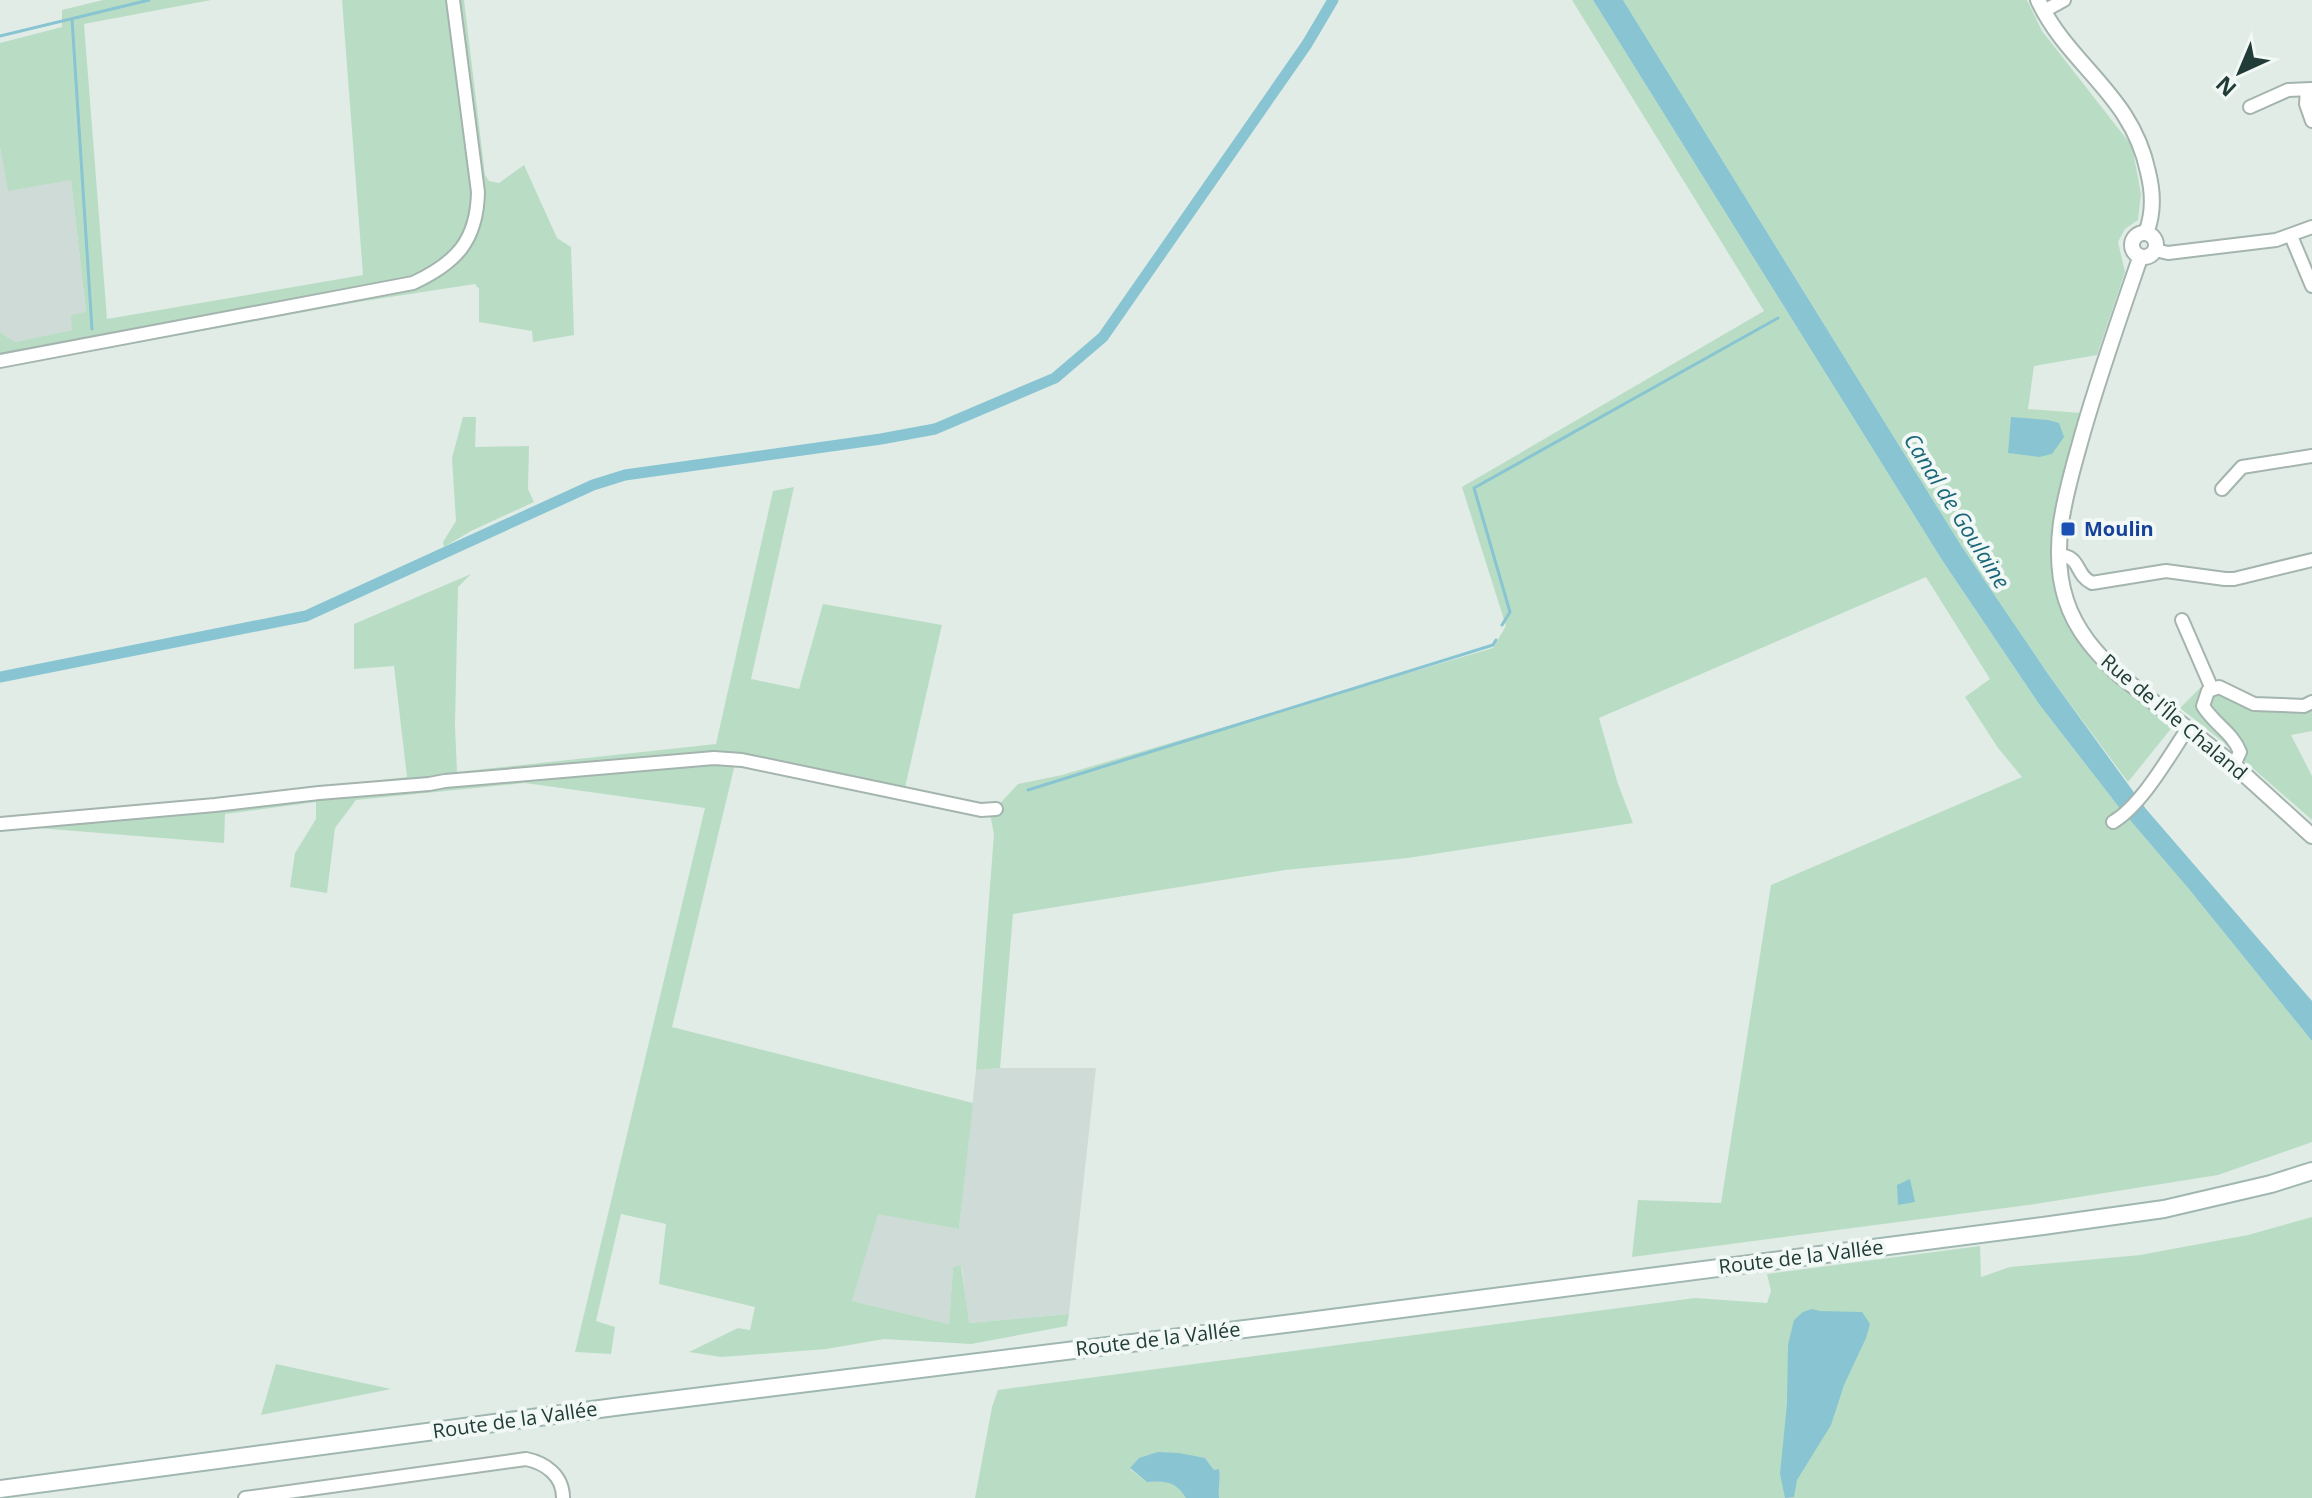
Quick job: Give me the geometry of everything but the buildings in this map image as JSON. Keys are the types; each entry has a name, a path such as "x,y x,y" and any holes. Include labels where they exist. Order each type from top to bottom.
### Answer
{"main road":[{"name":"Route de la Vallée","path":"0,1489 2164,1209 2312,1171"}],"street":[{"path":"0,361 413,283 435,273 449,262 461,252 478,213 478,192 453,0"},
{"path":"2064,0 2041,6 2058,32 2115,100 2142,145 2150,181 2152,211 2146,233"},
{"path":"2250,107 2288,90 2309,89 2306,104 2312,121"},
{"path":"2155,250 2175,252 2291,236 2312,227"},
{"path":"2146,233 2155,240 2155,250 2149,257 2140,258 2132,251 2131,244 2137,235 2146,233"},
{"path":"2291,236 2312,286"},
{"name":"Rue de l'Île Chaland","path":"2140,258 2107,351 2062,514 2059,555 2062,584 2070,610 2092,649 2119,675 2234,765 2312,836"},
{"path":"2222,489 2242,467 2312,456"},
{"path":"2059,555 2076,561 2079,571 2092,583 2166,571 2225,579 2312,560"},
{"path":"2182,620 2212,689"},
{"path":"2234,765 2240,752 2234,738 2212,720 2203,706 2208,691 2219,687 2254,704 2304,706 2312,702"},
{"path":"2117,820 2149,787 2188,728"},
{"path":"0,824 714,758 742,760 981,810 996,809"},
{"path":"245,1498 526,1459 542,1462 558,1478 563,1488 563,1498"}],"shaded area":[{"path":"0,147 8,190 71,180 86,312 73,330 15,342 0,332"},
{"path":"1096,1068 1069,1314 968,1323 962,1266 953,1267 949,1324 852,1301 877,1213 959,1229 976,1070"}],"green space":[{"path":"103,0 211,0 84,24 107,319 363,275 342,0 464,0 485,175 489,181 499,183 524,165 557,238 571,247 574,335 533,342 532,331 479,322 479,289 475,284 364,301 0,368 0,332 15,342 72,330 71,315 86,312 71,180 8,191 0,147 0,43 62,27 62,10"},
{"path":"1572,0 1593,0 1942,560 2039,704 2118,806 2312,1041 2312,1142 2218,1175 2035,1204 1632,1257 1638,1200 1721,1203 1771,885 2022,777 1998,748 1965,697 1990,679 1926,577 1599,718 1633,823 1408,858 1285,870 1013,914 1000,1068 976,1070 994,834 990,814 1018,784 1062,775 1493,648 1506,626 1462,487 1764,311"},
{"path":"1623,0 2027,0 2042,31 2132,146 2141,194 2138,220 2125,229 2118,242 2125,272 2097,355 2034,366 2028,409 2081,413 2052,531 2056,580 2065,617 2082,647 2107,675 2174,725 2128,782 2048,674 1962,547"},
{"path":"463,417 476,417 475,447 529,446 528,489 534,502 444,547 443,542 456,521 452,458"},
{"path":"794,487 751,679 799,689 823,604 942,625 902,801 735,764 672,1027 973,1103 959,1229 878,1214 852,1301 949,1324 953,1267 961,1265 969,1323 1069,1314 1067,1326 971,1344 884,1339 826,1349 721,1357 689,1352 738,1328 750,1330 755,1307 659,1284 666,1224 621,1214 596,1321 615,1327 611,1354 575,1352 705,808 525,783 356,800 335,828 327,893 290,887 295,853 316,819 316,802 225,814 224,843 38,828 39,813 196,801 407,777 394,666 354,669 354,624 471,574 458,587 457,772 716,744 773,491"},
{"path":"2201,687 2222,694 2312,708 2312,731 2291,735 2312,776 2312,820 2180,708"},
{"path":"2312,1217 2312,1498 1219,1498 1219,1469 1214,1470 1205,1458 1139,1458 1130,1469 1147,1482 1174,1484 1186,1498 975,1498 998,1390 1695,1298 1767,1303 1771,1291 1767,1274 1980,1246 1981,1277 2010,1267 2140,1255 2248,1235"},
{"path":"276,1364 391,1389 261,1415"}],"water":[{"path":"1593,0 1623,0 1962,547 2048,674 2146,809 2312,1001 2312,1041 2118,806 2039,704 1942,560"},
{"path":"2011,417 2059,423 2064,437 2052,454 2039,457 2008,453"},
{"path":"1910,1179 1915,1202 1898,1205 1897,1185"},
{"path":"1812,1309 1862,1312 1870,1324 1831,1425 1797,1480 1794,1497 1785,1498 1780,1474 1787,1404 1788,1345 1794,1320"},
{"path":"1158,1452 1205,1458 1214,1470 1219,1469 1219,1498 1186,1498 1174,1485 1147,1482 1130,1468 1139,1458"}],"waterway":[{"path":"0,36 149,0"},
{"path":"0,677 306,616 593,485 625,475 935,429 1055,378 1103,337 1307,44 1333,0"},
{"path":"72,19 92,329"},
{"path":"1502,625 1510,612 1474,488 1778,318"},
{"path":"1028,790 1493,645 1496,640"}],"place":[{"name":"Moulin","path":"2068,529"}],"water label":[{"name":"Canal de Goulaine","path":"1957,511"}]}
